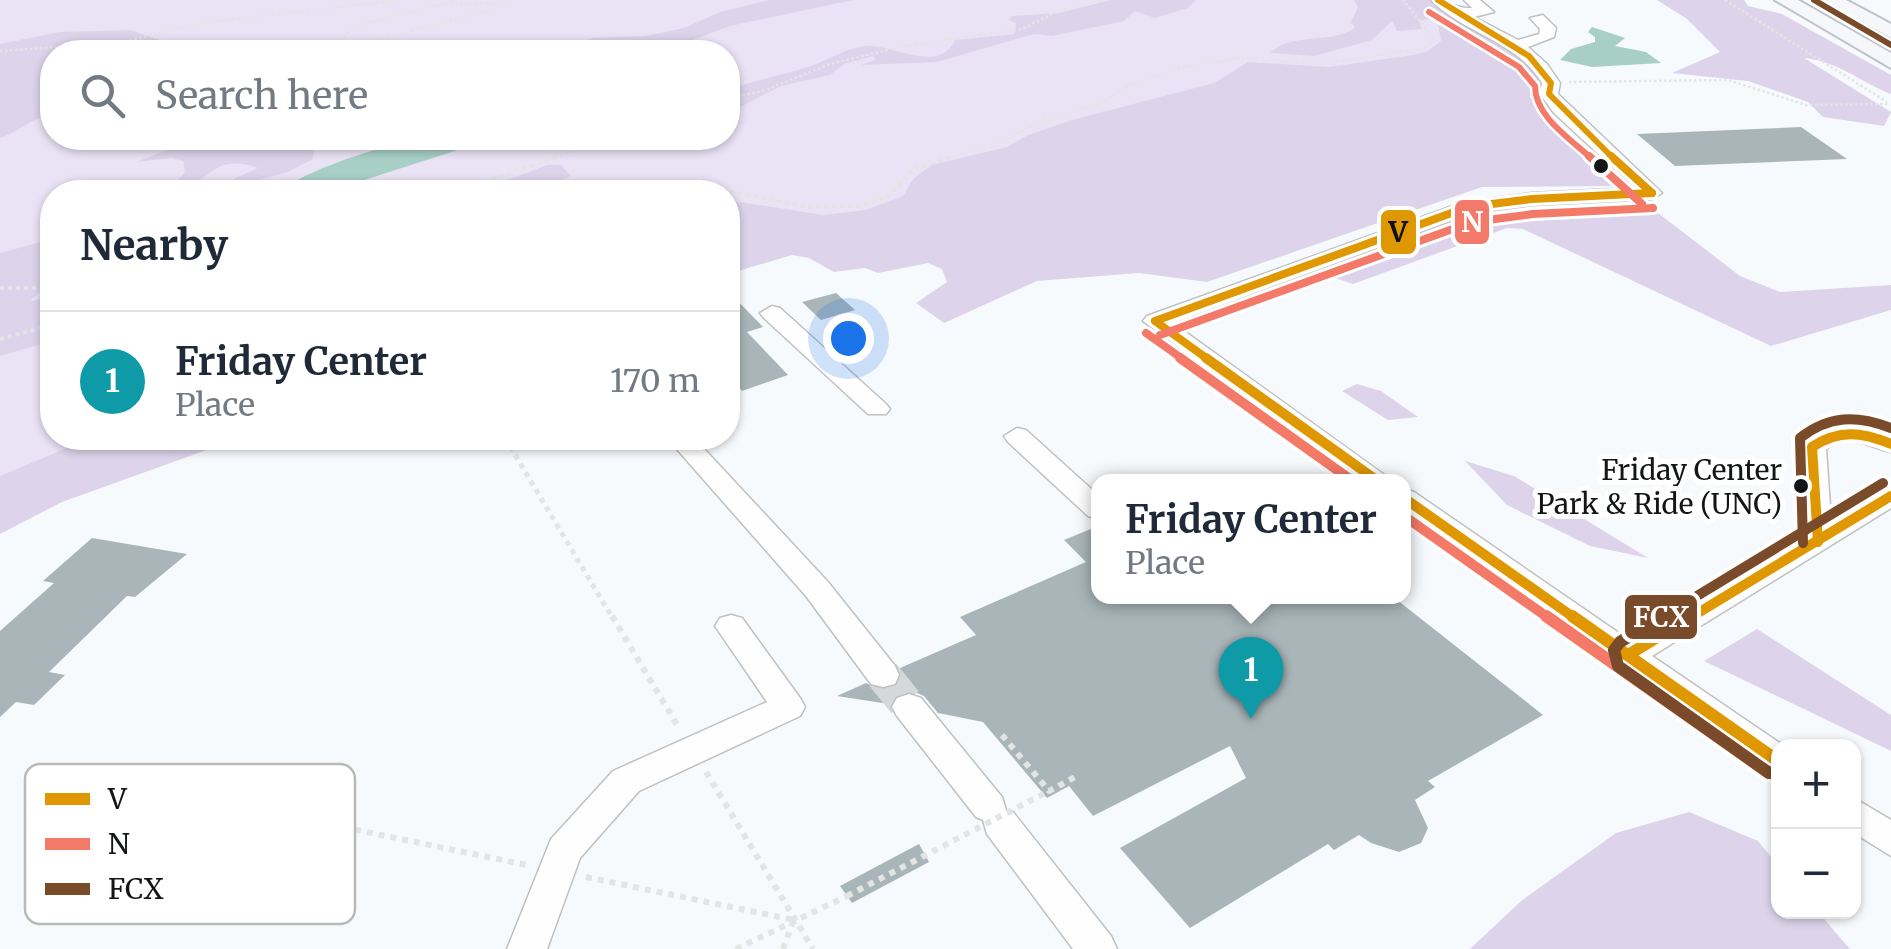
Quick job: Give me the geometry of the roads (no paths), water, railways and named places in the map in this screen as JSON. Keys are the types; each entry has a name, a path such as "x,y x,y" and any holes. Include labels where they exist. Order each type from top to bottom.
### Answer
{"main road":[{"path":"1784,0 1891,62"},
{"path":"1832,0 1891,32"}],"lane":[{"path":"1369,474 1154,321 1468,208 1532,199 1652,193 1560,109 1550,94 1551,83 1535,57 1453,14 1438,0"},
{"path":"1453,14 1486,12 1471,0"},
{"path":"1516,46 1546,37 1548,28 1538,18"},
{"path":"772,313 877,409"},
{"path":"1818,542 1812,448 1836,432 1853,431 1891,444"},
{"path":"1016,436 1091,504"},
{"path":"691,450 817,589 883,675"},
{"path":"1628,656 1891,496"},
{"path":"1411,503 1771,756"},
{"path":"527,949 564,850 626,781 788,707 731,626"},
{"path":"909,707 1097,949"},
{"path":"1861,818 1891,840"}],"tunnel":[{"path":"883,675 909,707"}],"place":[{"name":"Friday Center Park & Ride (UNC)","path":"1801,486"},
{"name":"Friday Center","path":"1251,719"}]}
